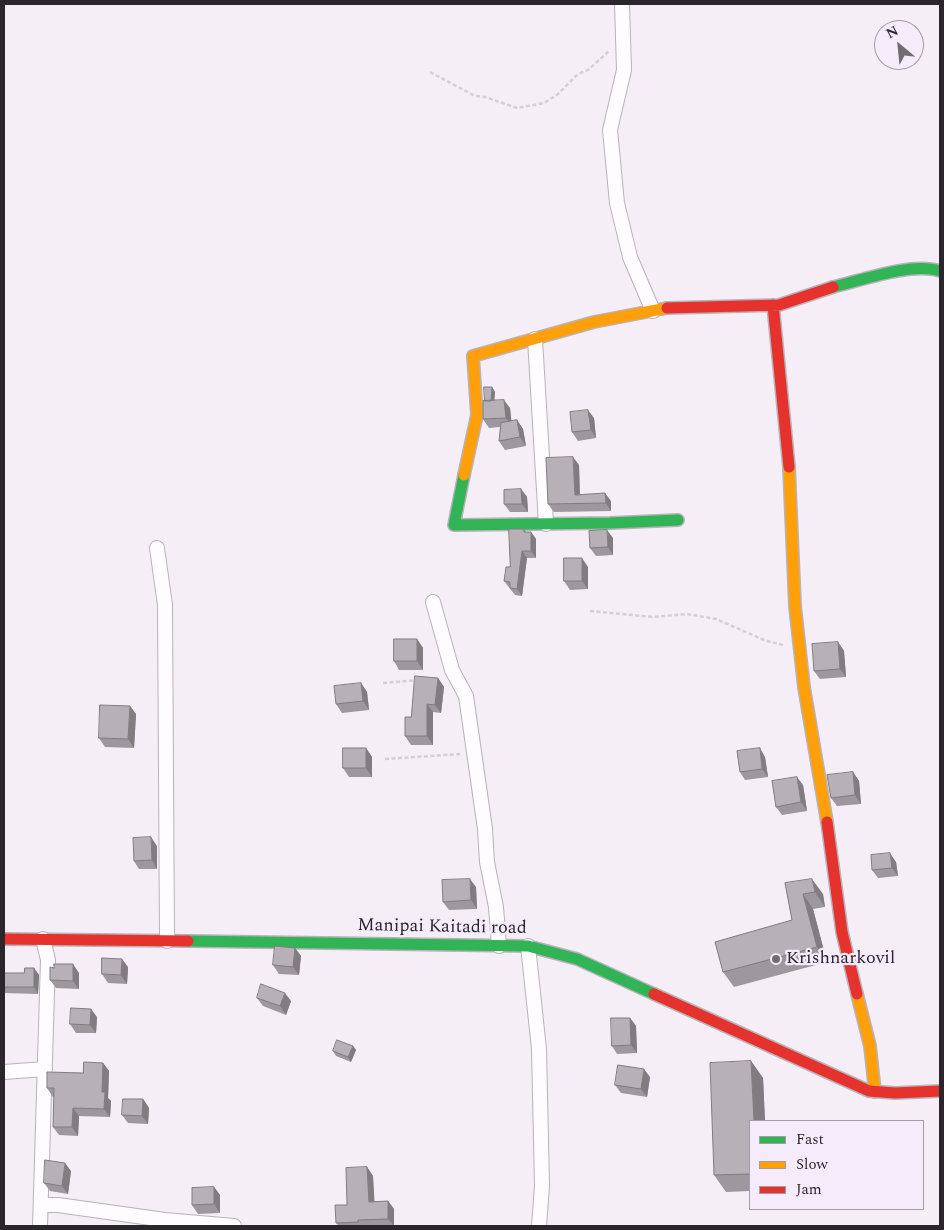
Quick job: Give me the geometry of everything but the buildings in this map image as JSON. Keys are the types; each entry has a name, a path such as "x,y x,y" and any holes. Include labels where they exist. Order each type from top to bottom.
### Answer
{"street":[{"path":"622,4 624,70 610,130 617,203 630,257 653,311"},
{"path":"678,520 610,524 454,525 477,415 473,356 594,322 666,308 780,305 824,289 909,269 930,268 940,271"},
{"path":"773,305 789,472 795,606 804,686 824,800 842,932 870,1046 875,1092"},
{"path":"535,339 546,524"},
{"path":"157,548 165,605 167,941"},
{"path":"434,602 452,670 466,696 485,829 486,862 496,907 499,946"},
{"name":"Manipai Kaitadi road","path":"4,939 528,946 577,959 869,1091 908,1094 940,1091"},
{"path":"40,1226 48,960 44,939"},
{"path":"528,946 539,1049 542,1186 539,1226"},
{"path":"4,1072 45,1069"},
{"path":"42,1205 58,1205 165,1220 234,1226"}],"path":[{"path":"430,72 475,96 485,97 517,108 544,103 558,94 578,74 588,70 605,52 622,42"},
{"path":"590,610 653,616 687,614 716,619 764,640 786,646 801,657"},
{"path":"383,683 425,679"},
{"path":"385,759 474,753"}],"traffic: fast":[{"path":"833,287 901,270 928,269 940,271"},
{"path":"464,475 454,525 678,520"},
{"path":"188,941 528,946 577,959 654,994"}],"traffic: slow":[{"path":"464,475 477,415 473,356 594,322 667,308"},
{"path":"789,467 795,606 804,687 827,822"},
{"path":"857,994 870,1046 875,1092"}],"traffic: jam":[{"path":"667,308 779,305 833,287"},
{"path":"773,305 789,467"},
{"path":"827,822 842,932 857,994"},
{"path":"4,939 188,941"},
{"path":"654,994 869,1091 895,1093 940,1091"}],"place":[{"name":"Krishnarkovil","path":"776,959"}]}
